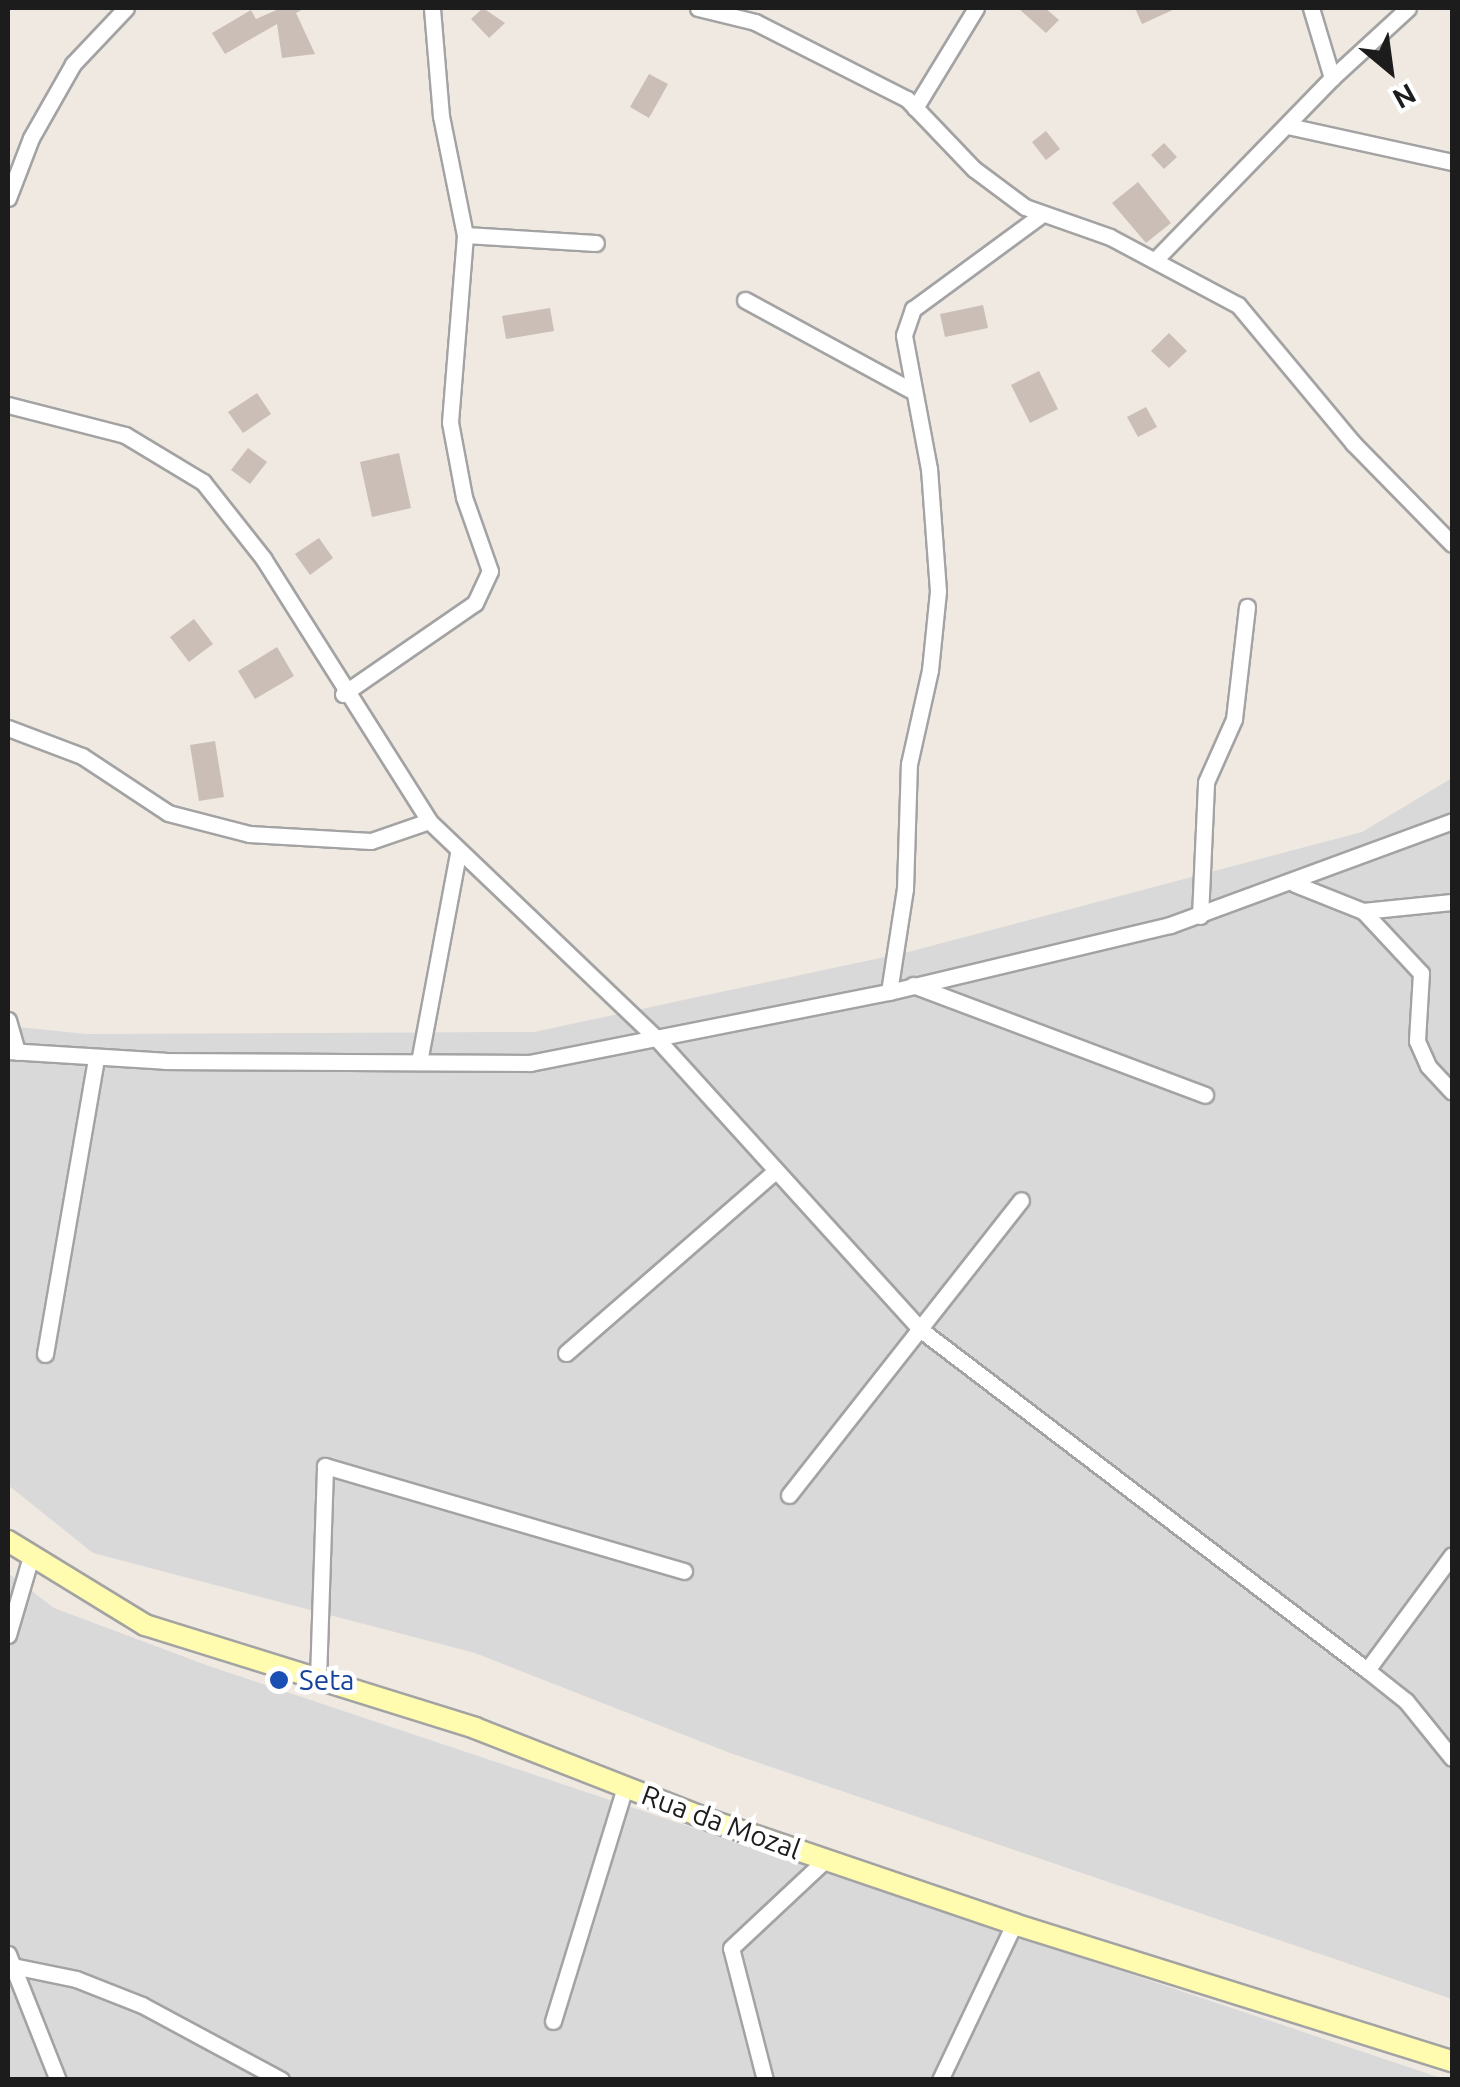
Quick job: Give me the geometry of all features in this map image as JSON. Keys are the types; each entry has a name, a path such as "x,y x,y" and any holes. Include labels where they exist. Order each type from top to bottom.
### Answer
{"main road":[{"name":"Rua da Mozal","path":"8,1541 30,1560 144,1625 475,1728 624,1788 1014,1924 1452,2061"}],"street":[{"path":"8,198 31,138 73,64 126,8"},
{"path":"343,694 486,589 490,572 464,497 450,422 465,236 441,116 432,8"},
{"path":"698,8 755,22 915,108 974,169 1041,215 1080,224 1206,284 1256,320 1353,442 1452,544"},
{"path":"915,108 976,8"},
{"path":"1310,8 1332,78"},
{"path":"1155,260 1332,78 1408,8"},
{"path":"1288,126 1452,162"},
{"path":"888,992 905,889 910,764 930,670 938,591 929,469 909,389 904,335 913,309 1041,215"},
{"path":"465,236 596,243"},
{"path":"746,300 909,389"},
{"path":"8,404 124,436 204,482 263,558 343,694 428,821 458,854 658,1040 774,1172 922,1330 1368,1670 1406,1701 1452,1758"},
{"path":"1200,916 1206,782 1234,719 1247,607"},
{"path":"8,728 82,756 152,806 249,834 371,840 428,821"},
{"path":"8,1020 12,1052 96,1058 530,1063 888,992 1200,916 1295,884 1452,822"},
{"path":"419,1062 458,854"},
{"path":"1295,884 1363,911 1421,973 1417,1042 1428,1066 1452,1092"},
{"path":"1363,911 1452,902"},
{"path":"913,985 1205,1095"},
{"path":"46,1354 96,1058"},
{"path":"566,1353 774,1172"},
{"path":"788,1495 1021,1200"},
{"path":"318,1679 324,1466 684,1572"},
{"path":"1368,1670 1452,1556"},
{"path":"8,1635 30,1560"},
{"path":"553,2021 624,1788"},
{"path":"765,2080 731,1948 826,1859"},
{"path":"940,2080 1014,1924"},
{"path":"9,1962 58,2080"},
{"path":"9,1962 76,1979 142,2005 281,2080"}],"shaded area":[{"path":"1452,778 1452,1999 730,1753 475,1653 93,1553 8,1485 8,1026 86,1034 534,1032 908,952 1362,832"},
{"path":"8,1573 54,1608 206,1665 1444,2079 8,2079"}],"building":[{"path":"281,8 305,8 296,13 315,54 282,58 277,24 225,54 212,33 251,10 256,19"},
{"path":"483,8 505,23 489,38 471,19"},
{"path":"1018,8 1045,8 1059,20 1046,33"},
{"path":"1135,8 1177,8 1142,24"},
{"path":"649,74 668,84 649,118 630,107"},
{"path":"1046,131 1060,149 1046,160 1032,142"},
{"path":"1164,143 1177,157 1164,169 1151,155"},
{"path":"1138,182 1171,223 1146,243 1112,203"},
{"path":"983,305 988,328 945,337 940,314"},
{"path":"550,308 554,331 506,339 502,316"},
{"path":"1169,333 1187,351 1169,368 1151,351"},
{"path":"1039,371 1058,409 1030,423 1011,385"},
{"path":"257,393 271,414 243,433 228,412"},
{"path":"1146,407 1157,427 1138,437 1127,417"},
{"path":"248,448 267,462 250,484 231,470"},
{"path":"399,453 411,508 372,517 360,462"},
{"path":"319,538 333,558 310,575 295,554"},
{"path":"194,619 213,644 189,662 170,637"},
{"path":"277,647 294,676 255,699 238,671"},
{"path":"215,741 224,797 199,801 190,745"}],"place":[{"name":"Seta","path":"279,1680"}]}
